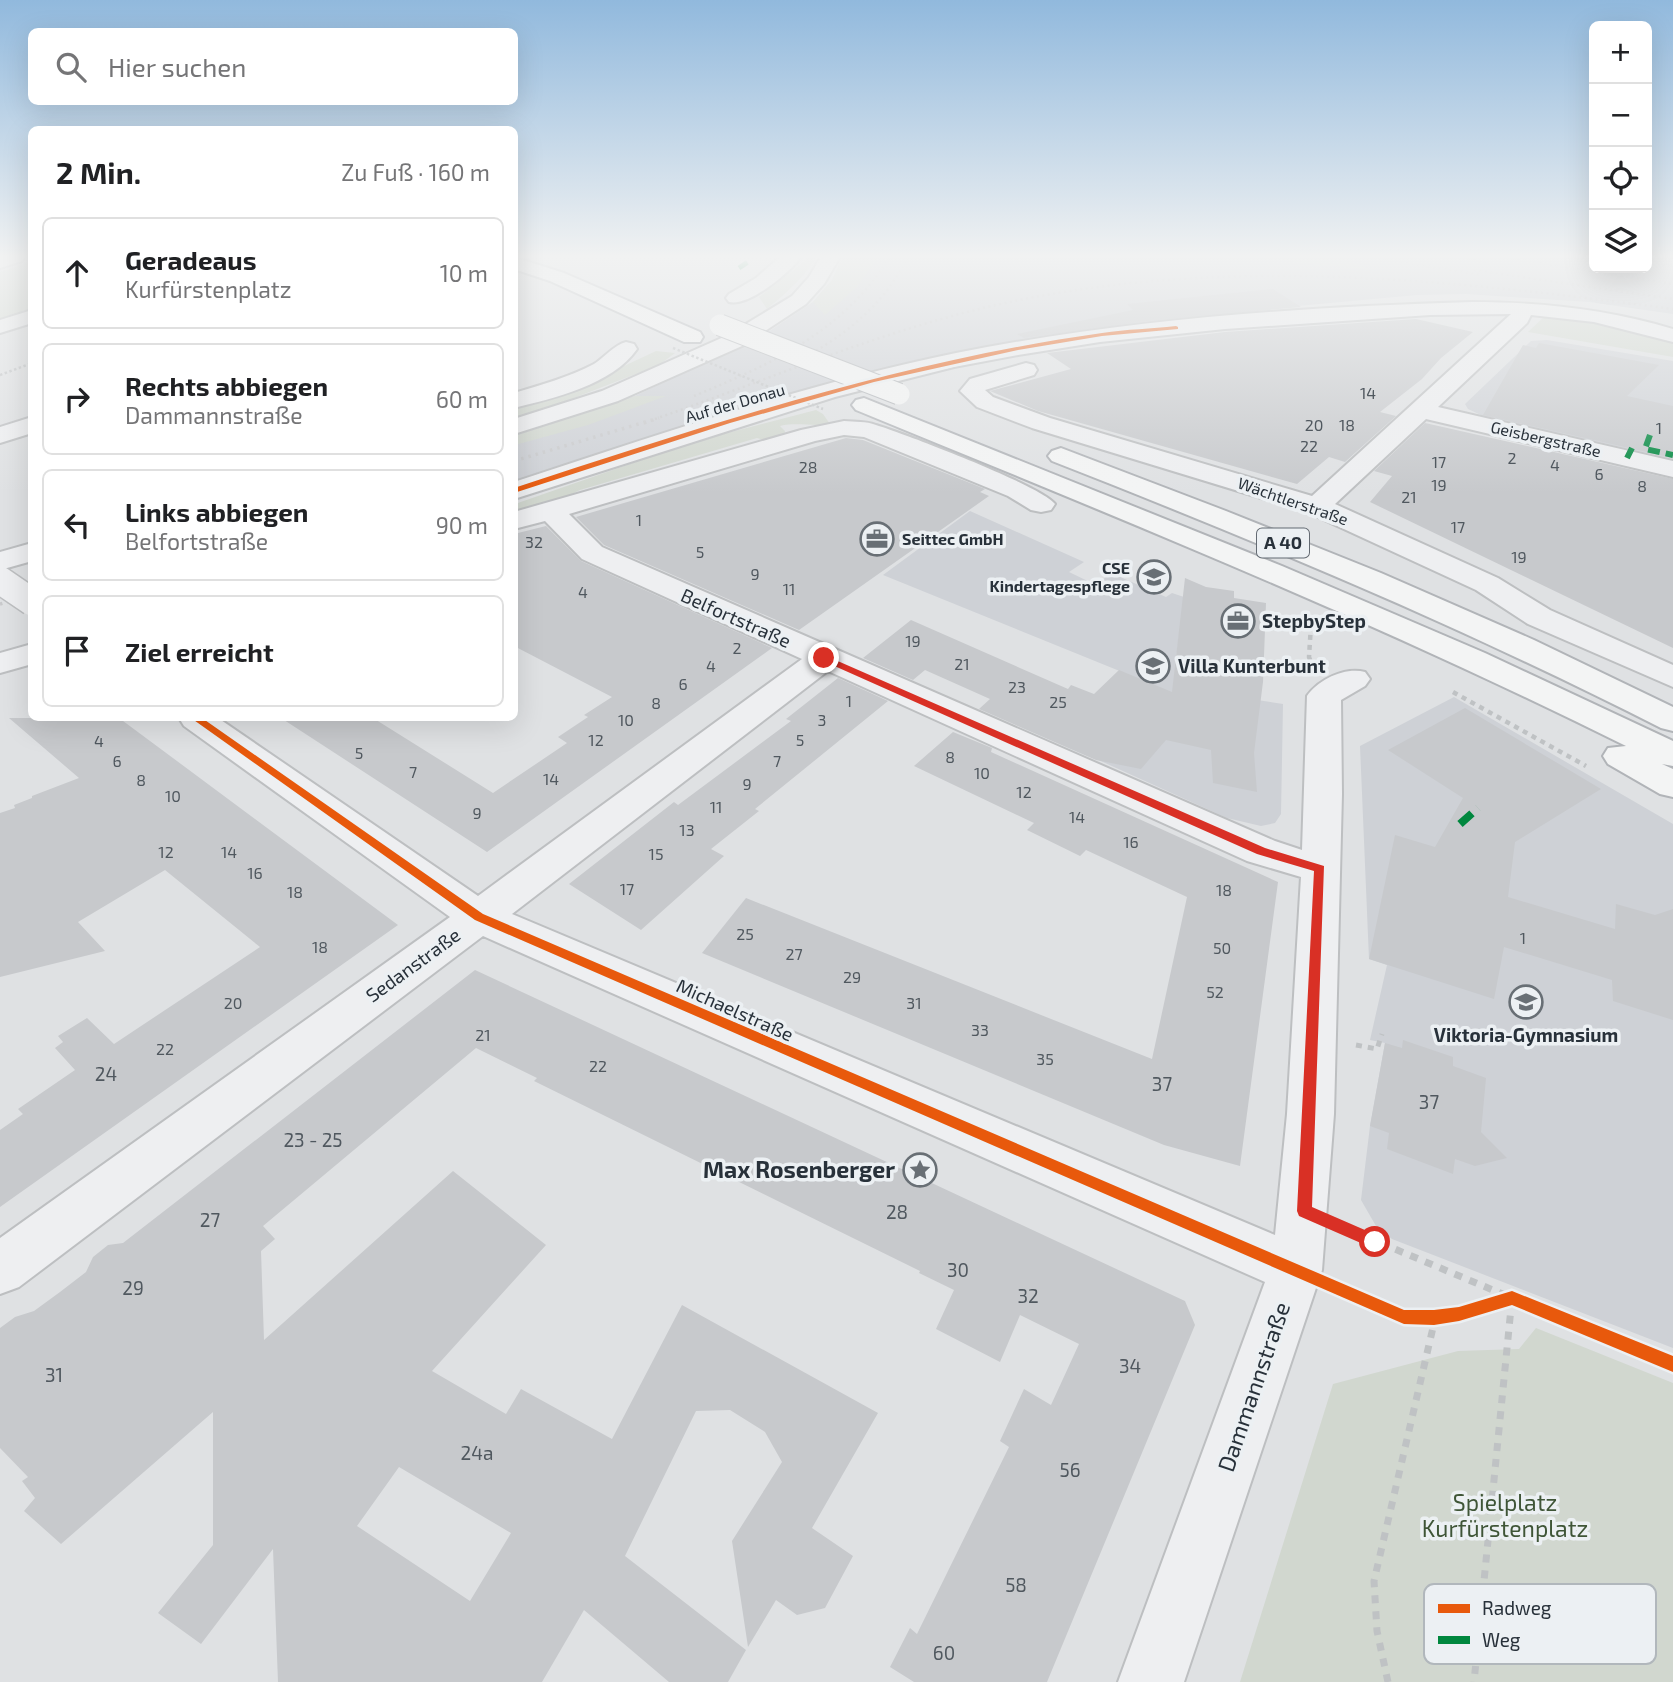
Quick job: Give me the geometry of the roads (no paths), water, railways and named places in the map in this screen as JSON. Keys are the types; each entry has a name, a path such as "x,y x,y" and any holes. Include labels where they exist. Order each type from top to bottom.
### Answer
{"main road":[{"name":"A 40","path":"693,335 1251,562 1572,704 1673,755"},
{"name":"A 40","path":"747,335 1234,522 1470,623 1668,717"},
{"path":"1466,657 1587,737 1673,785"}],"street":[{"path":"518,427 610,396 743,335"},
{"name":"Auf der Donau","path":"518,490 677,437 886,378 1027,346 1091,335"},
{"name":"Auf der Donau","path":"1005,376 1132,346 1158,335"},
{"path":"1317,506 1502,335"},
{"path":"518,399 599,369 614,361 626,349"},
{"name":"Wächtlerstraße","path":"1005,376 978,384 973,388 974,394 985,402 1041,423 1317,506 1487,584 1539,617 1673,677"},
{"name":"Geisbergstraße","path":"1420,410 1673,469"},
{"path":"0,436 28,426"},
{"path":"518,520 810,435 844,428 867,430 1017,490 1041,504"},
{"name":"Belfortstraße","path":"551,511 592,553 1261,851 1320,869"},
{"path":"0,561 28,553"},
{"path":"0,579 28,599"},
{"path":"0,663 28,655"},
{"name":"Sedanstraße","path":"0,1269 479,917 824,658"},
{"name":"Dammannstraße","path":"1151,1682 1296,1270 1304,1211 1326,767 1324,696 1353,679"},
{"name":"Michaelstraße","path":"200,721 479,917 1296,1270"}],"railway":[{"path":"694,396 752,371 813,335"},
{"path":"792,364 839,335"},
{"path":"655,419 888,335"},
{"path":"644,423 659,418"},
{"path":"518,460 652,420"},
{"path":"0,604 28,596"}],"place":[{"name":"Seittec GmbH","path":"877,539"},
{"name":"CSE Kindertagespflege","path":"1154,577"},
{"name":"StepbyStep","path":"1238,621"},
{"name":"Villa Kunterbunt","path":"1153,666"},
{"name":"Viktoria-Gymnasium","path":"1526,1002"},
{"name":"Max Rosenberger","path":"920,1170"}],"park label":[{"name":"Spielplatz Kurfürstenplatz","path":"1505,1516"}]}
